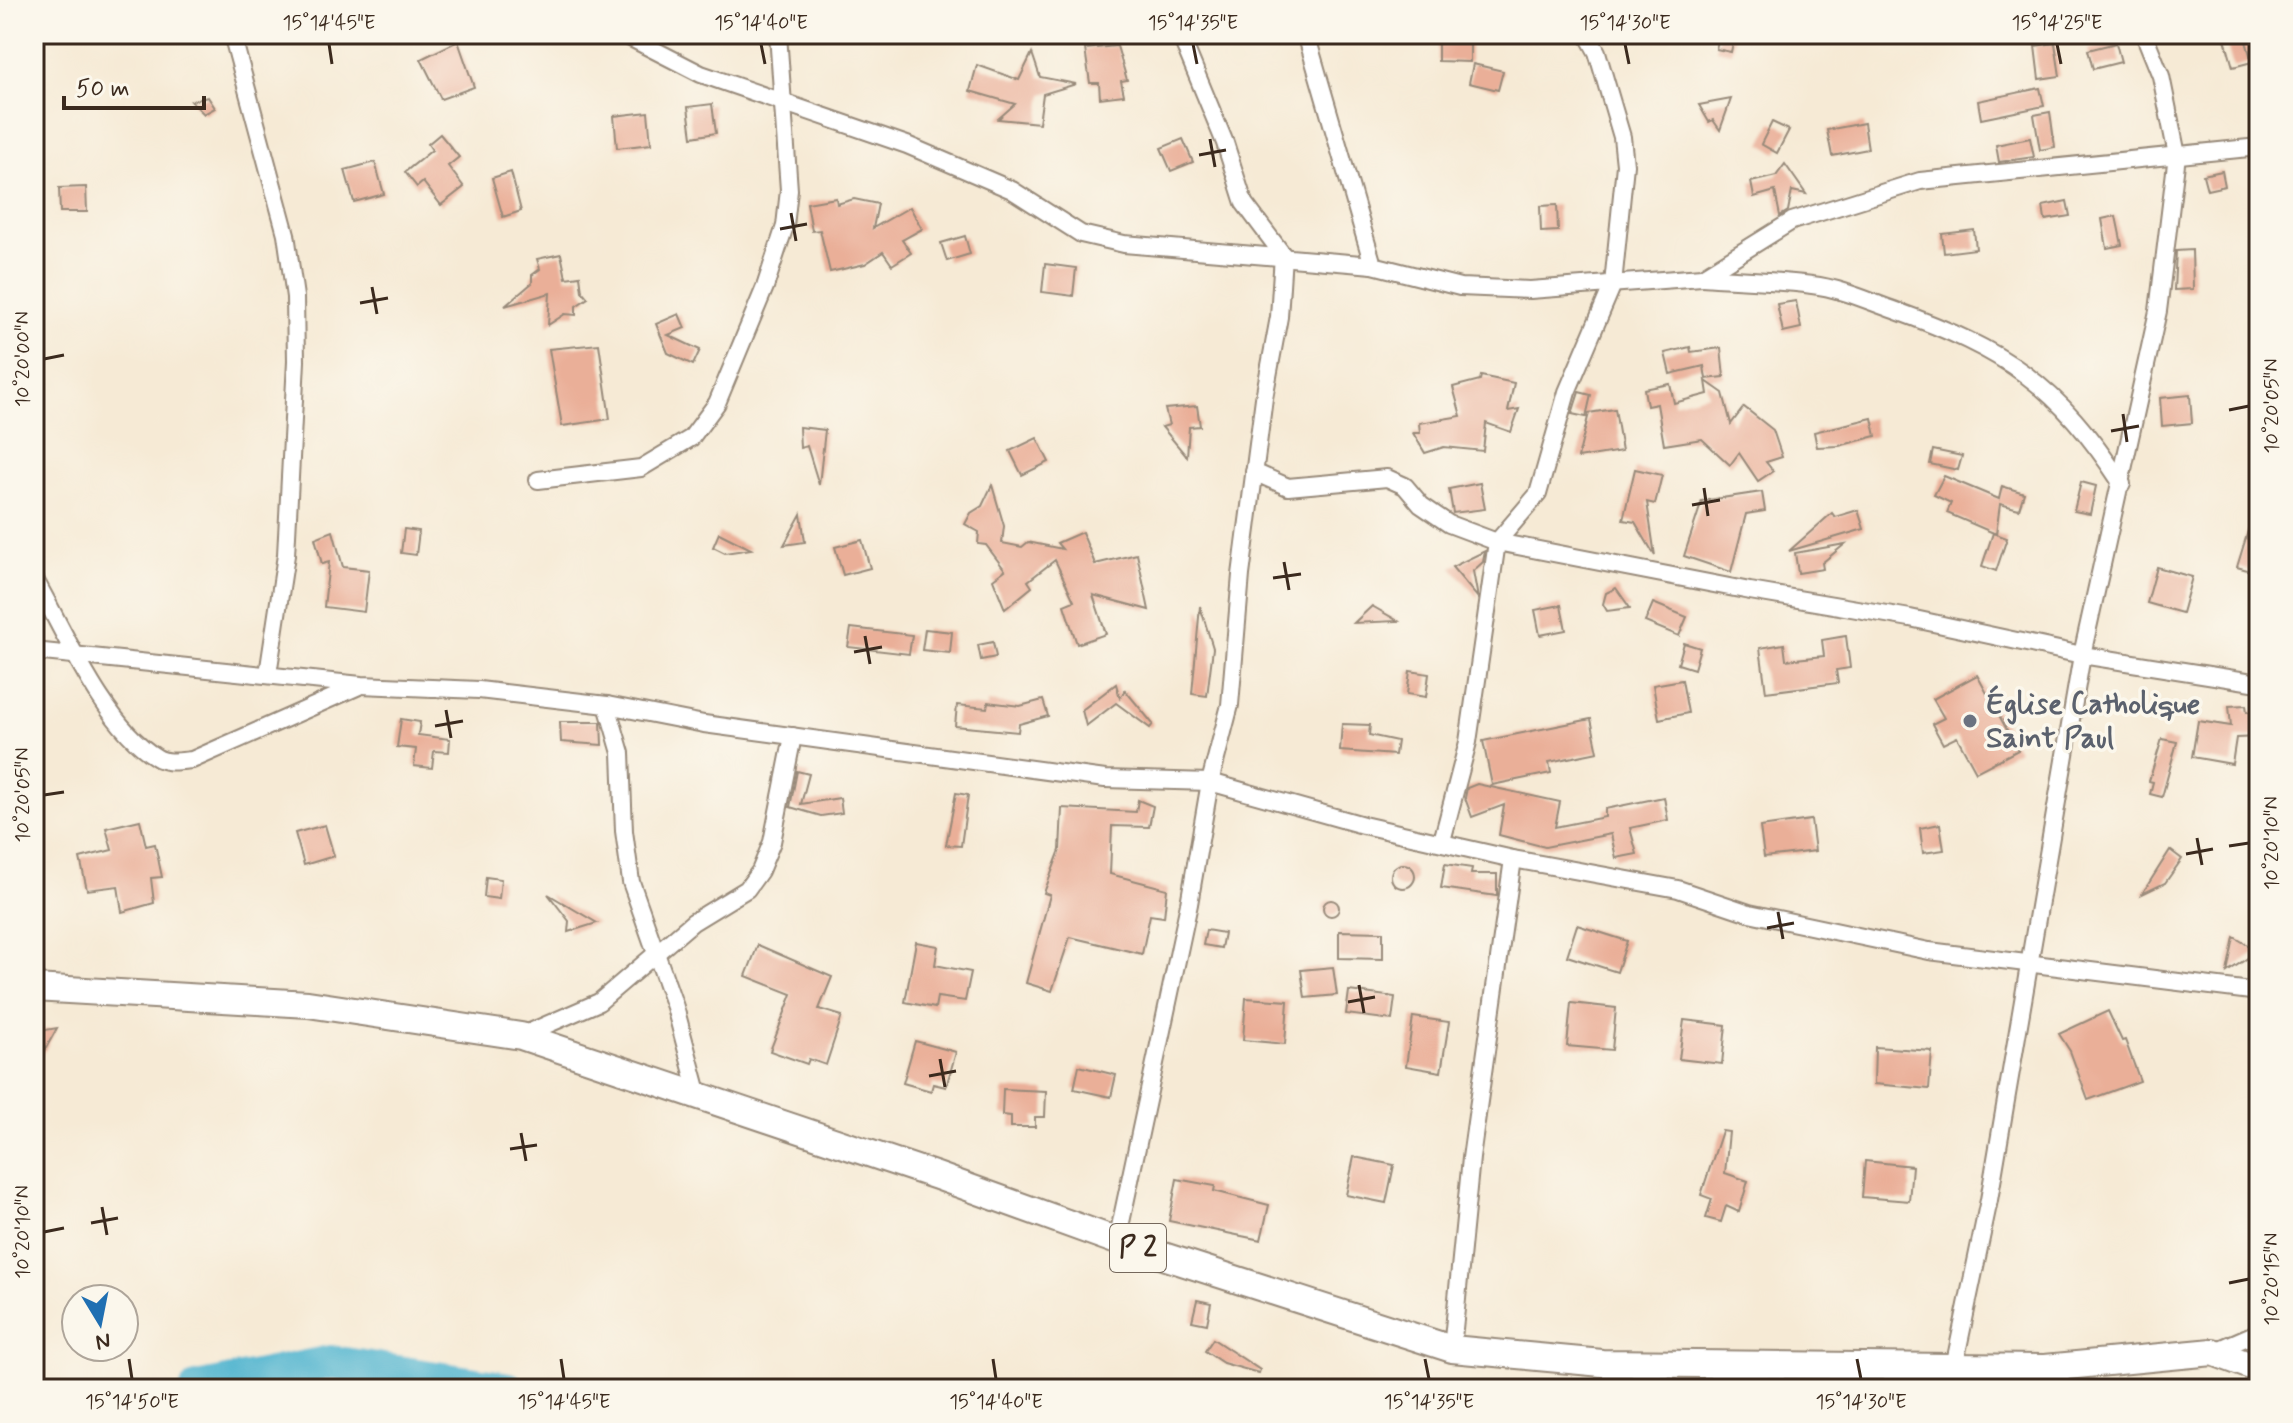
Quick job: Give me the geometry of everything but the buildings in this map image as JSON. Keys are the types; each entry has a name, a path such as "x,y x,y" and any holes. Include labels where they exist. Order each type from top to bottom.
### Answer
{"main road":[{"name":"P 2","path":"34,988 308,1004 521,1036 1117,1241 1452,1349 1602,1363 2045,1368 2213,1352 2259,1369"}],"street":[{"path":"232,34 286,234 295,297 296,361 286,555 268,674"},
{"path":"623,34 701,74 781,99 907,145 1012,190 1081,234 1150,247 1283,255 1373,265 1460,287 1530,290 1702,277 1815,285 1925,322 2015,364 2043,387 2079,425 2122,484"},
{"path":"538,480 641,468 691,438 717,403 765,287 785,226 789,190 778,34"},
{"path":"1117,1241 1189,904 1210,782 1230,705 1254,472 1279,317 1283,255 1244,203 1225,143 1180,34"},
{"path":"1306,34 1373,265"},
{"path":"1442,841 1468,742 1497,542 1538,494 1567,392 1613,284 1625,165 1622,137 1597,52 1587,34"},
{"path":"1954,1367 1989,1200 2027,963 2082,655 2158,311 2177,155 2161,76 2144,34"},
{"path":"1702,277 1792,221 1920,181 2259,147"},
{"path":"1254,472 1288,487 1387,478 1405,486 1421,505 1449,524 1497,542 1750,591 1910,618 2082,655 2259,683"},
{"path":"34,578 72,656 126,730 157,758 173,762 222,749 361,685"},
{"path":"34,651 361,685 479,690 607,705 704,724 1105,779 1210,782 1363,825 1513,859 1678,889 1749,913 1929,951 2259,992"},
{"path":"607,705 621,753 624,831 631,882 675,1007 699,1096"},
{"path":"521,1036 599,1002 693,922 747,889 760,871 772,842 793,736"},
{"path":"1452,1349 1473,1143 1513,859"},
{"path":"2213,1352 2259,1332"}],"waterway":[{"path":"197,1389 331,1362 509,1389"}],"place":[{"name":"Église Catholique Saint Paul","path":"1970,721"}]}
